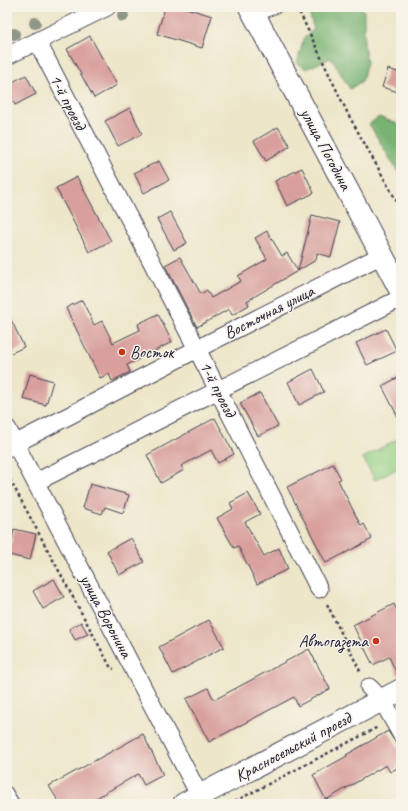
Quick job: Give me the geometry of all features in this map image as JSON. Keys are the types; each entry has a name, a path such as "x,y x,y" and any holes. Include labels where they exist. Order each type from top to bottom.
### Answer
{"street":[{"path":"7,56 107,7"},
{"name":"улица Погодина","path":"252,12 401,291"},
{"name":"1-й проезд","path":"37,41 197,349 319,589"},
{"name":"Восточная улица","path":"11,446 382,255"},
{"path":"36,482 401,298"},
{"name":"улица Воронина","path":"7,428 11,446 36,482 138,677 196,801"},
{"path":"384,692 392,719 401,734"},
{"name":"Красносельский проезд","path":"196,801 384,692"}],"lane":[{"path":"252,12 279,7"},
{"path":"7,791 15,804"}],"path":[{"path":"297,7 348,114 401,209"},
{"path":"7,474 111,668 138,677"},
{"path":"319,589 384,692"},
{"path":"230,804 392,719"}],"green space":[{"path":"307,7 359,7 364,11 364,46 367,63 362,81 350,89 331,58 306,69 297,63 304,38 314,29"},
{"path":"379,117 401,125 401,177 369,124"},
{"path":"401,437 401,467 375,480 363,458"}],"building":[{"path":"165,7 183,7 212,16 202,48 157,34"},
{"path":"90,36 117,85 94,98 67,49"},
{"path":"388,69 401,73 401,93 382,87"},
{"path":"26,75 36,94 15,105 7,90 7,85"},
{"path":"130,108 142,134 118,146 105,121"},
{"path":"278,127 290,146 266,161 254,141"},
{"path":"159,161 169,180 144,193 134,173"},
{"path":"302,168 314,193 287,206 275,181"},
{"path":"77,177 111,241 89,252 56,188"},
{"path":"170,212 187,243 174,250 157,219"},
{"path":"312,215 340,222 331,257 317,253 316,260 298,271"},
{"path":"267,231 282,256 287,253 298,271 247,301 249,305 232,315 229,309 197,327 165,265 180,257 201,294 207,290 211,298 241,281 238,276 267,259 255,238"},
{"path":"82,300 94,325 102,321 113,343 140,330 138,324 158,314 172,342 127,365 130,372 112,381 109,374 100,378 66,308"},
{"path":"7,311 24,347 7,355"},
{"path":"386,329 397,351 367,365 356,343"},
{"path":"313,369 324,392 299,405 288,382"},
{"path":"30,374 53,381 46,405 23,399"},
{"path":"401,376 401,423 382,386"},
{"path":"260,393 278,426 258,436 240,403"},
{"path":"215,418 234,454 218,463 211,450 181,466 184,470 161,483 147,455"},
{"path":"333,464 341,479 338,480 361,526 364,524 372,539 326,563 287,487"},
{"path":"90,484 129,495 123,513 105,507 102,514 83,508"},
{"path":"248,493 260,514 245,522 264,556 279,548 288,569 257,584 238,546 234,548 217,518 233,509 230,503"},
{"path":"14,529 36,534 30,560 9,555"},
{"path":"131,538 144,562 119,575 107,551"},
{"path":"54,579 64,597 43,609 33,591"},
{"path":"394,604 401,619 401,678 399,678 389,657 373,665 353,625"},
{"path":"209,620 224,647 173,674 159,647"},
{"path":"81,622 88,634 75,640 69,629"},
{"path":"309,649 330,689 298,706 294,697 209,742 186,699 208,688 214,700"},
{"path":"388,731 401,751 401,766 390,772 386,765 326,800 313,775"},
{"path":"143,734 163,775 144,785 138,774 86,804 60,804 49,786"}],"place":[{"name":"Восток","path":"122,352"},
{"name":"Автогазета","path":"376,641"}]}
